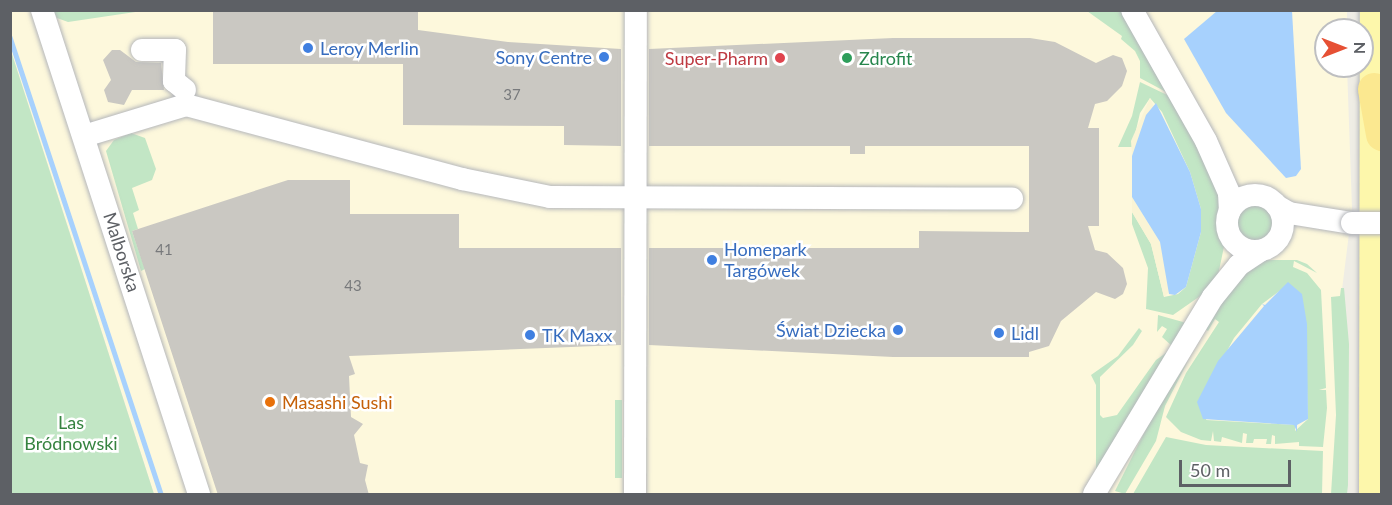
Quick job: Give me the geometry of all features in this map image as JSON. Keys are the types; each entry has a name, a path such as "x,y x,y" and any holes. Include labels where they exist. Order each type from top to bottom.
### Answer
{"highway":[{"path":"1374,89 1382,134"}],"main road":[{"path":"1373,495 1374,10"}],"street":[{"name":"Malborska","path":"42,10 199,495"},
{"path":"635,495 636,10"},
{"path":"1132,10 1206,141 1228,193 1230,246 1213,297"},
{"path":"142,50 175,50 174,81 185,90"},
{"path":"84,136 186,105 462,179 550,197 1012,200"},
{"path":"1206,141 1248,189 1289,213 1352,223"},
{"path":"1230,210 1245,197 1269,201 1282,220 1268,245"},
{"path":"1094,495 1124,450 1213,297 1242,262 1295,231 1352,223 1382,223"},
{"path":"1229,235 1241,248 1268,245"},
{"path":"1109,495 1124,450"},
{"path":"1364,495 1373,450"}],"shaded area":[{"name":"Homepark Targówek","path":"10,11 1347,11 1347,18 1314,18 1314,78 1347,78 1352,209 1341,298 1344,494 154,494 11,51"}],"green space":[{"path":"53,11 142,11 68,22 57,18"},
{"path":"1087,11 1124,11 1168,93 1140,78 1140,61 1135,51 1121,39 1122,36"},
{"name":"Las Bródnowski","path":"11,51 154,494 11,494"},
{"path":"1140,82 1184,103 1234,199 1260,191 1277,200 1287,216 1280,243 1264,254 1245,254 1226,237 1216,285 1173,315 1146,309 1148,268 1132,224 1132,212 1151,244 1164,297 1178,294 1186,287 1201,232 1201,209 1190,172 1162,112 1150,98 1140,113 1132,147 1118,147 1132,116"},
{"path":"131,133 145,138 156,169 152,180 132,188 139,210 133,213 138,229 132,231 145,269 141,271 106,151 114,140"},
{"path":"1265,260 1297,260 1307,264 1317,273 1294,261 1293,267 1307,273 1321,290 1326,388 1319,390 1326,390 1327,408 1323,447 1299,446 1299,442 1275,444 1275,436 1272,435 1271,444 1266,444 1267,439 1254,439 1253,443 1246,443 1247,434 1243,433 1242,443 1222,437 1221,442 1214,441 1213,431 1211,441 1201,440 1181,432 1166,417 1186,373 1219,322 1215,319 1208,331 1200,325 1218,293","holes":["1289,284 1305,324 1308,419 1295,431 1295,425 1206,420 1220,364 1234,338 1262,304"]},
{"path":"1341,288 1344,288 1349,344 1348,485 1347,494 1331,494 1336,415 1331,297 1340,296"},
{"path":"1158,315 1193,327 1172,346 1162,337 1167,329 1162,326 1157,332"},
{"path":"1139,328 1142,331 1133,345 1100,377 1100,415 1103,418 1117,415 1156,360 1170,350 1096,483 1096,385 1091,375 1118,356"},
{"path":"1188,361 1165,406 1156,441 1125,494 1115,491 1153,415"},
{"path":"615,400 622,400 622,478 615,478"},
{"path":"1166,437 1206,445 1323,451 1322,494 1133,494"}],"sand":[{"path":"1150,98 1154,107 1132,156 1131,141"},
{"path":"1132,197 1160,242 1170,291 1164,297 1151,244 1132,212"}],"water":[{"path":"1217,11 1292,11 1301,169 1296,176 1286,178 1226,113 1184,39"},
{"path":"1156,103 1190,172 1201,209 1201,232 1186,287 1175,295 1169,294 1160,242 1132,197 1132,156 1146,115"},
{"path":"1288,282 1302,294 1307,324 1308,419 1297,425 1297,432 1294,425 1203,419 1197,402 1218,361 1264,306 1262,304 1265,305"}],"building":[{"path":"213,10 418,10 418,30 508,42 621,49 621,146 564,145 564,126 403,125 403,64 213,64"},
{"path":"893,38 1030,38 1055,42 1096,63 1113,55 1122,58 1127,71 1122,86 1107,101 1095,104 1088,128 1099,128 1099,226 1088,226 1095,250 1107,253 1123,268 1127,284 1123,294 1115,299 1096,292 1061,321 1049,346 1029,352 1029,357 893,357 649,345 649,248 919,248 919,231 1029,232 1029,146 865,146 865,154 850,154 850,146 649,146 649,49"},
{"path":"112,50 120,50 136,62 161,63 164,90 132,90 124,105 108,102 104,90 111,80 103,60"},
{"path":"288,180 350,180 350,214 459,214 459,248 621,248 621,345 349,356 355,374 349,376 351,417 363,424 354,435 360,463 368,465 365,480 369,495 218,495 132,231"}],"waterway":[{"path":"10,37 161,494"}],"place":[{"name":"Leroy Merlin","path":"308,48"},
{"name":"Sony Centre","path":"604,57"},
{"name":"Super-Pharm","path":"780,58"},
{"name":"Zdrofit","path":"847,58"},
{"name":"Homepark Targówek","path":"712,260"},
{"name":"Świat Dziecka","path":"898,330"},
{"name":"Lidl","path":"999,333"},
{"name":"TK Maxx","path":"530,335"},
{"name":"Masashi Sushi","path":"270,402"}]}
